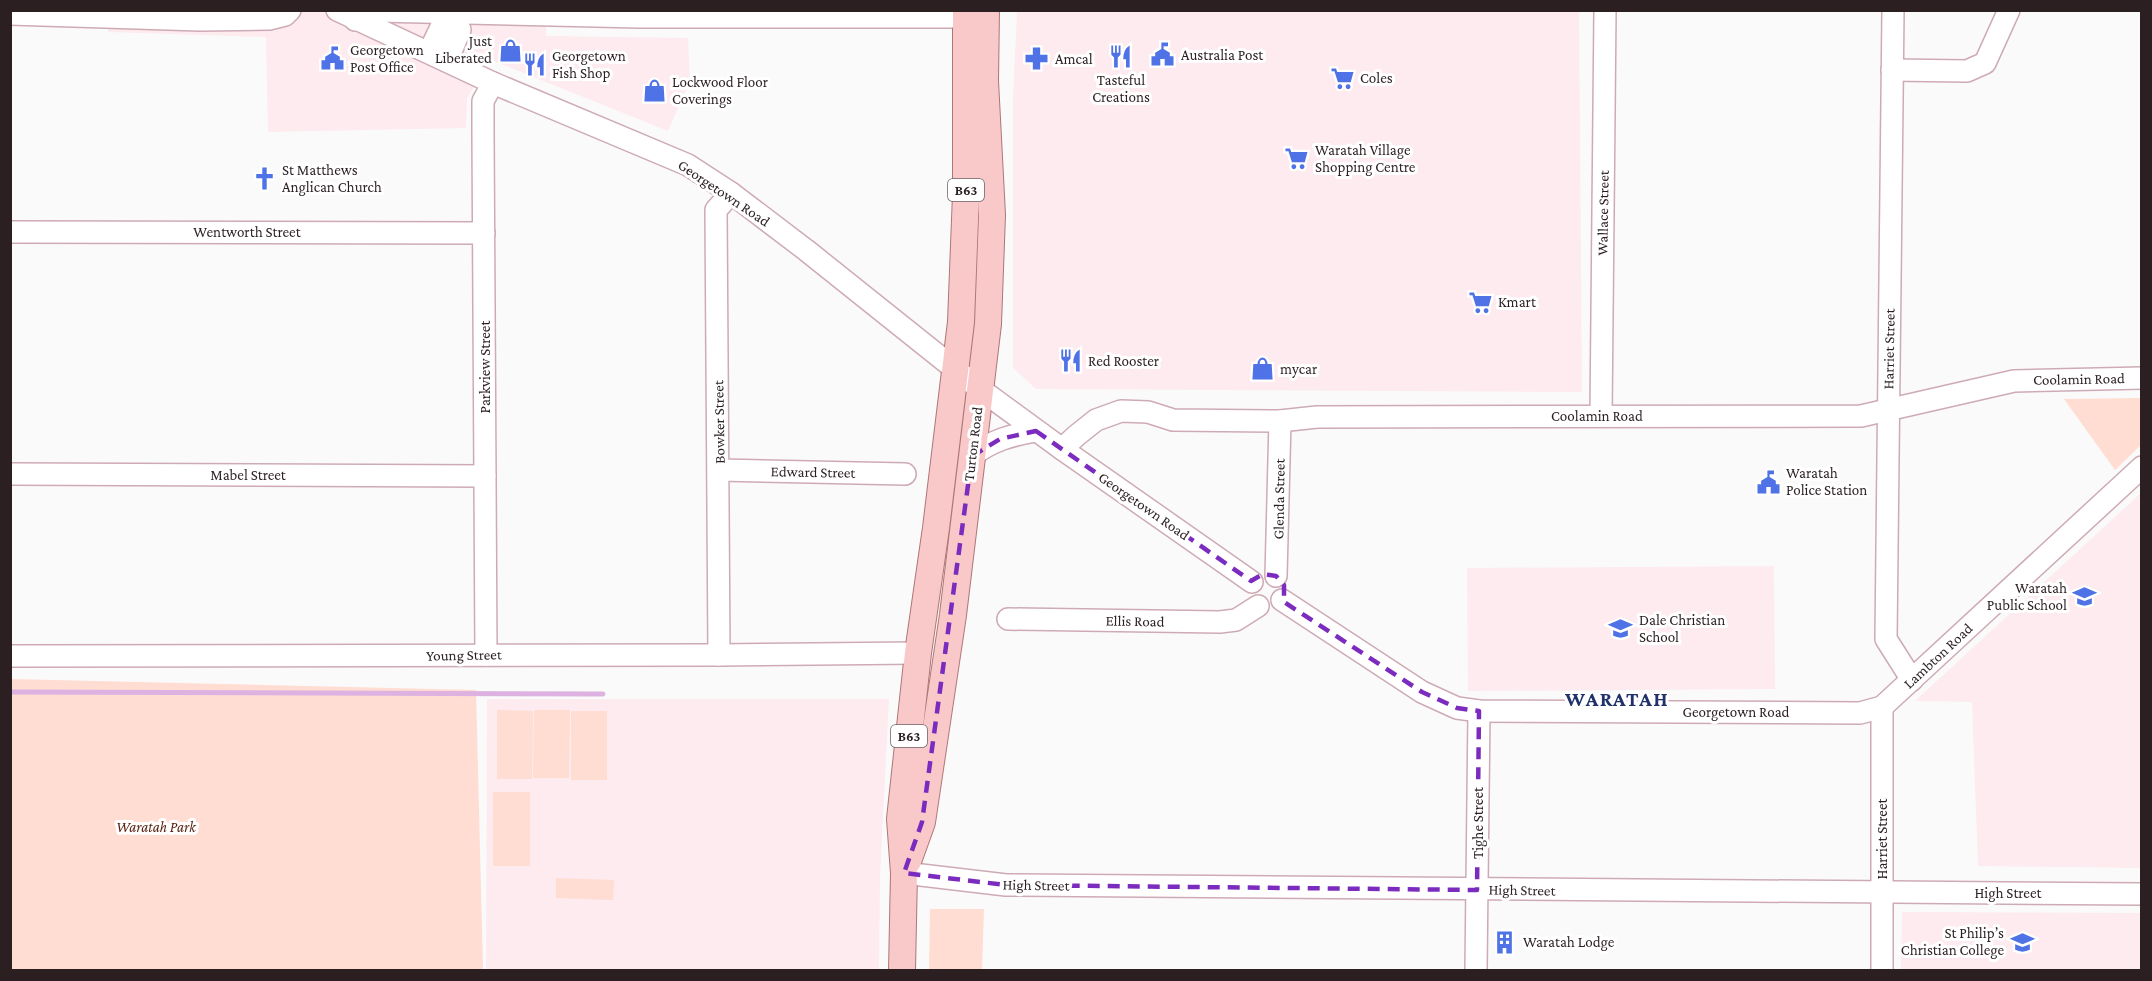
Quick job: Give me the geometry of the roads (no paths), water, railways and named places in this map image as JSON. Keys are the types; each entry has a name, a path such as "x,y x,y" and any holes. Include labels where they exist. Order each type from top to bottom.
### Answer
{"main road":[{"name":"Turton Road","path":"902,970 904,873 900,819 918,653 961,322 973,13"},
{"name":"Turton Road","path":"904,873 922,822 953,615 988,324 992,215 985,81 973,13"}],"street":[{"path":"10,14 249,20 269,19 285,15 290,10"},
{"name":"Wallace Street","path":"1601,416 1605,10"},
{"name":"Harriet Street","path":"1893,10 1886,639 1912,680"},
{"path":"1892,70 1967,71 1985,63 2009,10"},
{"path":"346,15 378,11 453,11 522,16 973,13"},
{"path":"438,57 444,21 453,11"},
{"name":"Georgetown Road","path":"346,15 493,83 688,165 731,193 806,250 1036,431 1252,582"},
{"name":"Parkview Street","path":"486,655 483,102 493,83"},
{"name":"Bowker Street","path":"719,655 720,470 717,210 731,193"},
{"name":"Wentworth Street","path":"10,232 484,233"},
{"name":"Coolamin Road","path":"1062,450 1096,420 1121,411 1148,412 1173,420 1280,421 1317,417 1862,416 2014,381 2142,378"},
{"name":"Glenda Street","path":"1276,576 1280,421"},
{"path":"972,456 986,445 1000,439 1036,431"},
{"name":"Lambton Road","path":"1860,713 1882,707 2142,467"},
{"name":"Edward Street","path":"720,470 906,474"},
{"name":"Mabel Street","path":"10,474 485,476"},
{"path":"1263,574 1276,576 1284,585 1282,600 1273,608 1258,606 1250,595 1252,582 1263,574"},
{"name":"Georgetown Road","path":"1282,600 1422,692 1457,708 1479,711 1860,713"},
{"name":"Ellis Road","path":"1008,619 1220,622 1236,620 1258,606"},
{"name":"Young Street","path":"10,656 918,653"},
{"name":"Harriet Street","path":"1882,707 1882,970"},
{"name":"Tighe Street","path":"1476,970 1479,711"},
{"name":"High Street","path":"904,873 1006,885 2142,894"}],"waterway":[{"path":"10,692 603,694"}],"place":[{"name":"Just Liberated","path":"510,50"},
{"name":"Australia Post","path":"1163,55"},
{"name":"Tasteful Creations","path":"1121,56"},
{"name":"Georgetown Post Office","path":"332,59"},
{"name":"Amcal","path":"1037,59"},
{"name":"Georgetown Fish Shop","path":"534,65"},
{"name":"Coles","path":"1342,78"},
{"name":"Lockwood Floor Coverings","path":"654,91"},
{"name":"Waratah Village Shopping Centre","path":"1297,159"},
{"name":"St Matthews Anglican Church","path":"264,179"},
{"name":"Kmart","path":"1480,302"},
{"name":"Red Rooster","path":"1070,361"},
{"name":"mycar","path":"1262,369"},
{"name":"Waratah Police Station","path":"1768,482"},
{"name":"Waratah Public School","path":"2085,597"},
{"name":"Dale Christian School","path":"1621,629"},
{"name":"Waratah Lodge","path":"1505,942"},
{"name":"St Philip’s Christian College","path":"2022,942"}],"district":[{"name":"WARATAH","path":"1617,699"}],"park label":[{"name":"Waratah Park","path":"156,827"}]}
